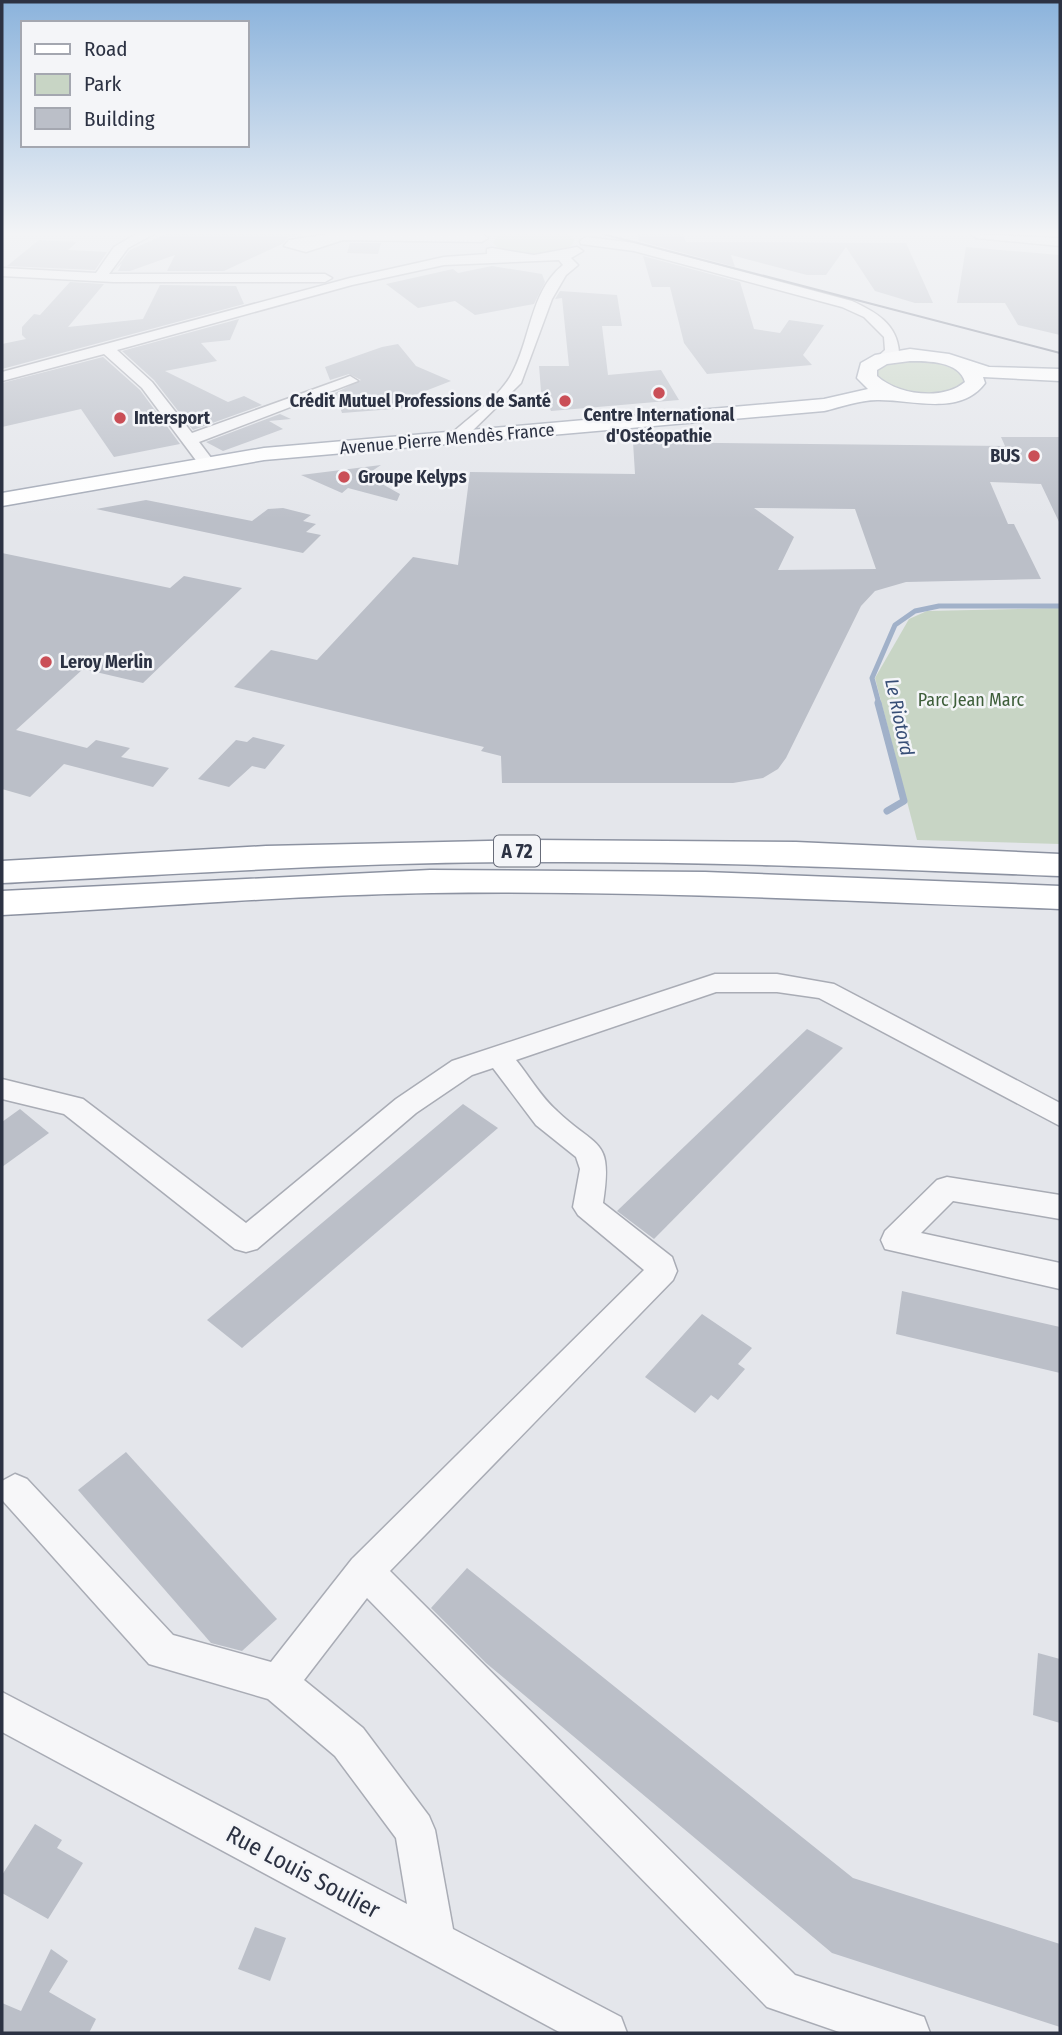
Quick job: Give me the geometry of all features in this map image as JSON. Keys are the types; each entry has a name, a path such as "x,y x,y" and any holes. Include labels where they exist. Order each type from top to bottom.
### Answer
{"highway":[{"name":"A 72","path":"2,872 326,854 520,851 759,853 1060,864"},
{"path":"2,854 38,853 81,867"},
{"name":"A 72","path":"2,903 228,889 489,881 768,885 1060,898"},
{"path":"2,931 192,901 228,889"}],"main road":[{"path":"900,395 879,388 867,377 867,368 882,359 903,355 929,356 989,373 1060,377"},
{"path":"966,368 975,376 973,387"},
{"name":"Avenue Pierre Mendès France","path":"786,408 856,388 865,383 867,377"},
{"name":"Avenue Pierre Mendès France","path":"2,500 207,463 317,449 824,405 874,394 951,396 993,380 1060,377"},
{"name":"Avenue Pierre Mendès France","path":"2,509 227,469 317,449"}],"street":[{"path":"2,377 180,329"},
{"path":"456,438 517,378 535,329"},
{"path":"884,329 911,350 929,356"},
{"path":"882,359 892,352 891,336"},
{"path":"107,349 147,385 207,463"},
{"path":"189,440 350,381"},
{"path":"2,1089 73,1106 246,1240 406,1106 463,1068 715,983 777,983 825,990 1060,1116"},
{"path":"278,1683 365,1571 662,1272 661,1266 588,1207 594,1169 589,1151 546,1118 499,1057"},
{"path":"1060,1207 947,1188 896,1240 1060,1276"},
{"path":"15,1490 162,1651 278,1683 349,1742 415,1830 434,1942"},
{"path":"365,1571 782,1992 908,2033"},
{"name":"Rue Louis Soulier","path":"2,1711 605,2033"}],"green space":[{"path":"924,359 958,370 964,381 956,389 934,395 909,391 876,378 877,366 886,362"},
{"name":"Parc Jean Marc","path":"1060,608 1060,844 917,840 875,678 909,619 927,611"}],"building":[{"path":"22,329 151,329 2,369 2,344 26,339 22,335"},
{"path":"203,329 235,329 230,340 201,343 217,361 165,371 228,402 244,396 262,405 193,430 154,380 122,351"},
{"path":"565,329 602,329 608,375 661,370 679,400 551,411 541,391 539,366 569,366"},
{"path":"680,329 754,329 780,333 783,329 821,329 803,355 812,365 707,374 684,343"},
{"path":"1035,329 1060,329 1060,335"},
{"path":"398,344 416,366 451,381 415,395 419,407 342,413 335,393 361,380 349,374 330,380 325,367"},
{"path":"103,357 140,390 180,444 114,457 81,409 2,427 2,383"},
{"path":"280,414 291,419 269,421 283,429 223,451 206,442"},
{"path":"1001,437 1060,437 1060,524 1041,484 990,482 1008,524 1014,524 1041,579 906,582 875,591 861,606 786,758 778,769 763,778 733,783 502,783 501,756 481,751 484,747 234,687 271,650 317,660 413,557 458,565 470,472 635,474 633,442 1005,446","holes":["754,508 855,509 876,569 778,570 794,537"]},
{"path":"381,465 366,475 400,494 397,501 348,488 342,493 301,475"},
{"path":"146,500 252,521 268,509 283,508 311,515 303,521 316,524 306,532 321,535 303,553 96,509"},
{"name":"Leroy Merlin","path":"2,553 170,588 184,576 242,588 143,683 83,669 16,730 87,748 96,740 130,748 121,757 169,768 153,787 64,764 30,797 2,789"},
{"path":"253,737 285,745 265,769 252,766 229,787 198,779 236,740 247,742"},
{"path":"807,1029 843,1048 654,1239 617,1211"},
{"path":"463,1104 498,1128 242,1348 207,1320"},
{"path":"20,1109 49,1133 2,1167 2,1122"},
{"path":"902,1291 1060,1327 1060,1373 896,1334"},
{"path":"702,1314 752,1348 738,1364 745,1369 718,1400 711,1395 695,1413 645,1377"},
{"path":"126,1452 277,1619 242,1651 211,1643 78,1490"},
{"path":"467,1568 853,1878 1060,1944 1060,2027 832,1953 486,1663 431,1608"},
{"path":"1038,1653 1060,1659 1060,1723 1033,1715"},
{"path":"35,1824 62,1840 57,1848 83,1863 48,1919 2,1893 2,1875"},
{"path":"255,1927 286,1938 270,1981 238,1969"},
{"path":"51,1949 68,1961 49,1992 96,2019 89,2033 2,2033 2,2003 21,2011"}],"waterway":[{"name":"Le Riotord","path":"879,704 872,678 895,625 915,611 939,606 1060,606"},
{"name":"Le Riotord","path":"878,703 904,801 887,811"}],"tram line":[{"path":"968,329 1060,353"}],"place":[{"name":"Centre International d'Ostéopathie","path":"659,393"},
{"name":"Crédit Mutuel Professions de Santé","path":"565,401"},
{"name":"Intersport","path":"120,418"},
{"name":"BUS","path":"1034,456"},
{"name":"Groupe Kelyps","path":"344,477"},
{"name":"Leroy Merlin","path":"46,662"}]}
